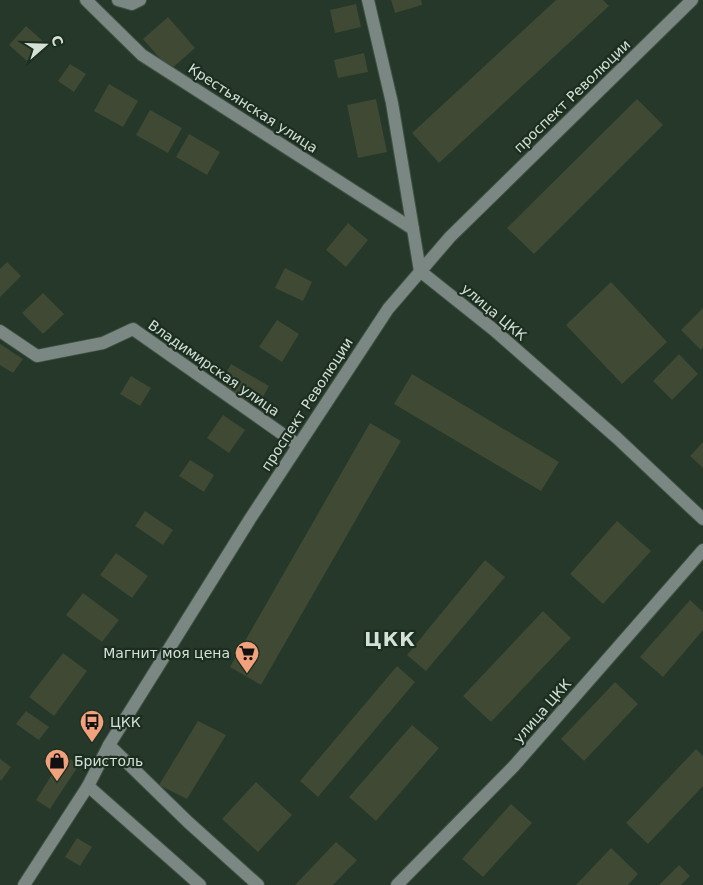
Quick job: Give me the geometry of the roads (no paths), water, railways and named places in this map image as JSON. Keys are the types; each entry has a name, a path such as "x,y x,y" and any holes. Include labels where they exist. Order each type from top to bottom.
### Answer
{"street":[{"name":"Крестьянская улица","path":"86,0 142,55 413,229"},
{"path":"118,0 132,4 140,0"},
{"path":"368,0 392,103 420,271"},
{"name":"проспект Революции","path":"24,885 88,786 109,745 250,519 388,309 450,237 692,0"},
{"name":"улица ЦКК","path":"420,271 494,330 617,438 703,519"},
{"name":"Владимирская улица","path":"0,332 38,356 103,343 133,329 298,446"},
{"name":"улица ЦКК","path":"397,885 514,766 703,550"},
{"path":"109,745 188,822 258,885"},
{"path":"88,786 200,885"}],"place":[{"name":"Магнит моя цена","path":"247,674"},
{"name":"ЦКК","path":"92,743"},
{"name":"Бристоль","path":"57,782"}],"district":[{"name":"ЦКК","path":"390,639"}]}
